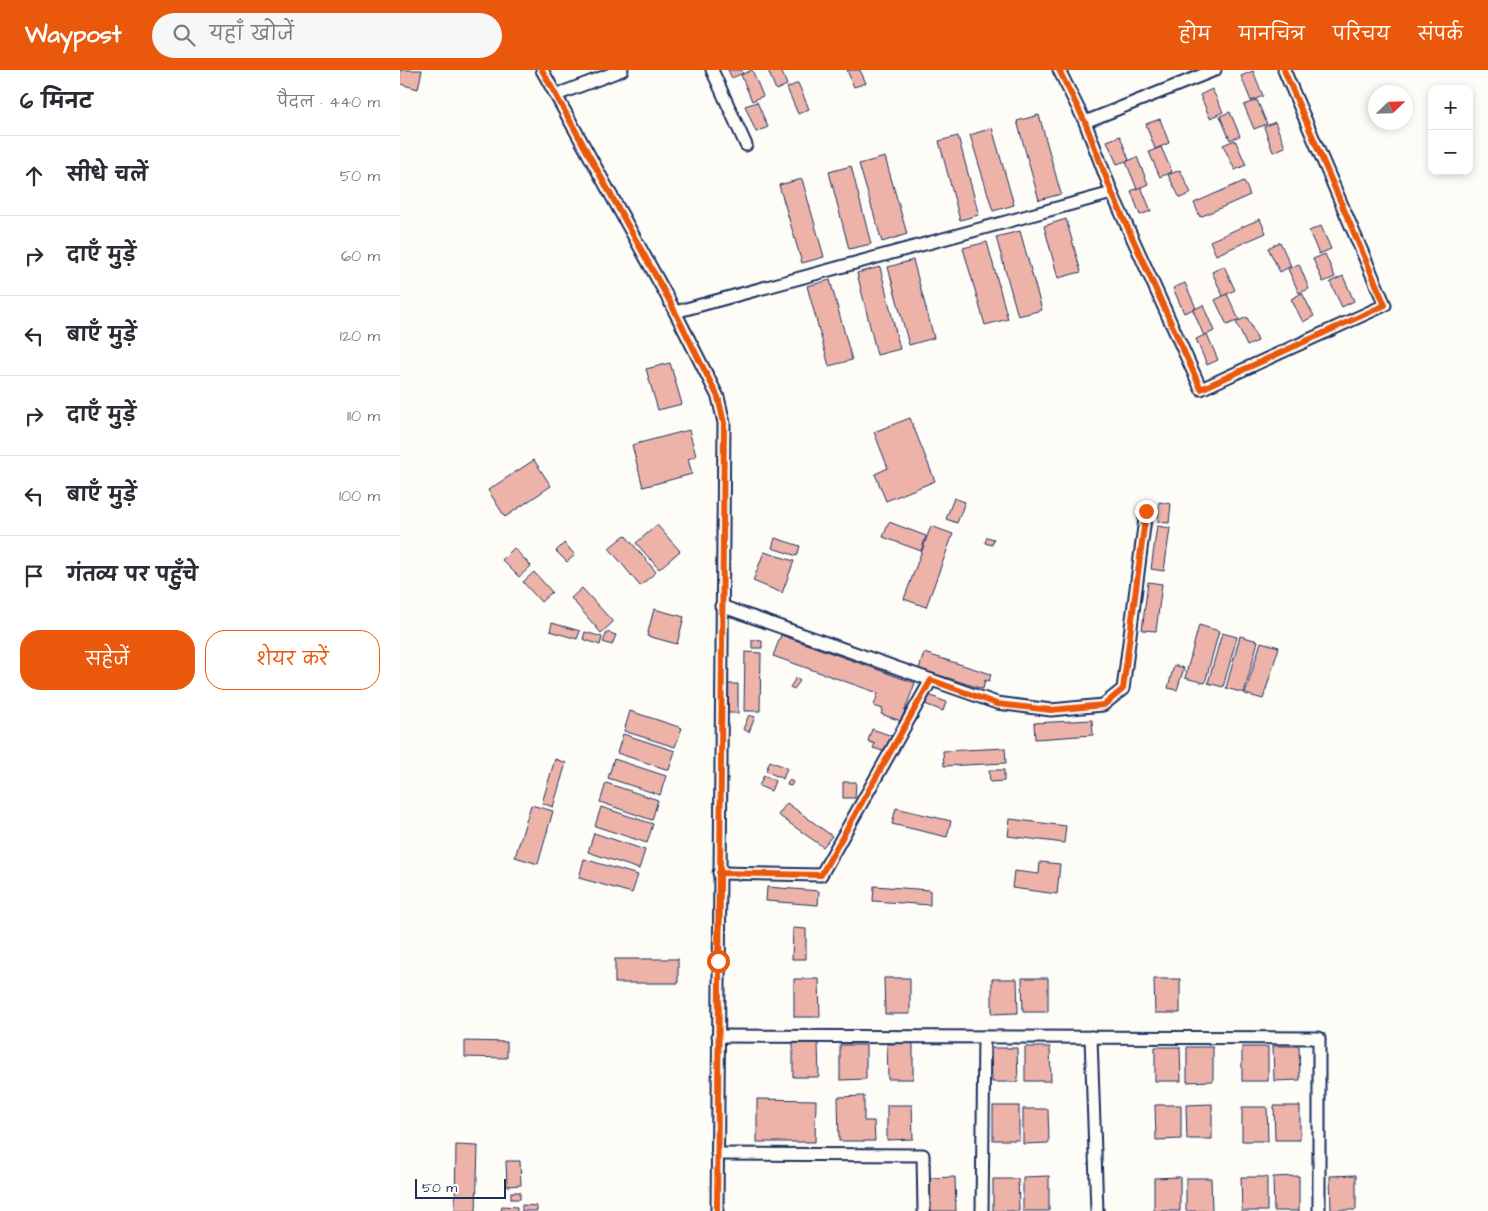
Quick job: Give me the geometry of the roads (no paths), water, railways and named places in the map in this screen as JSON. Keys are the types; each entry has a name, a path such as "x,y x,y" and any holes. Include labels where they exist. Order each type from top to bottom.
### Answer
{"street":[{"path":"542,70 675,312 718,397 724,424 716,1211"},
{"path":"556,95 622,70"},
{"path":"712,70 746,145"},
{"path":"1059,70 1085,122 1112,193 1201,388 1385,305 1284,70"},
{"path":"1085,122 1215,70"},
{"path":"675,312 1112,193"},
{"path":"721,606 997,704 1051,710 1104,705 1123,689 1146,511"},
{"path":"719,873 821,875 931,680"},
{"path":"718,1036 1319,1038 1319,1211"},
{"path":"982,1211 984,1037"},
{"path":"1091,1037 1096,1211"},
{"path":"717,1154 923,1154 924,1211"}]}
